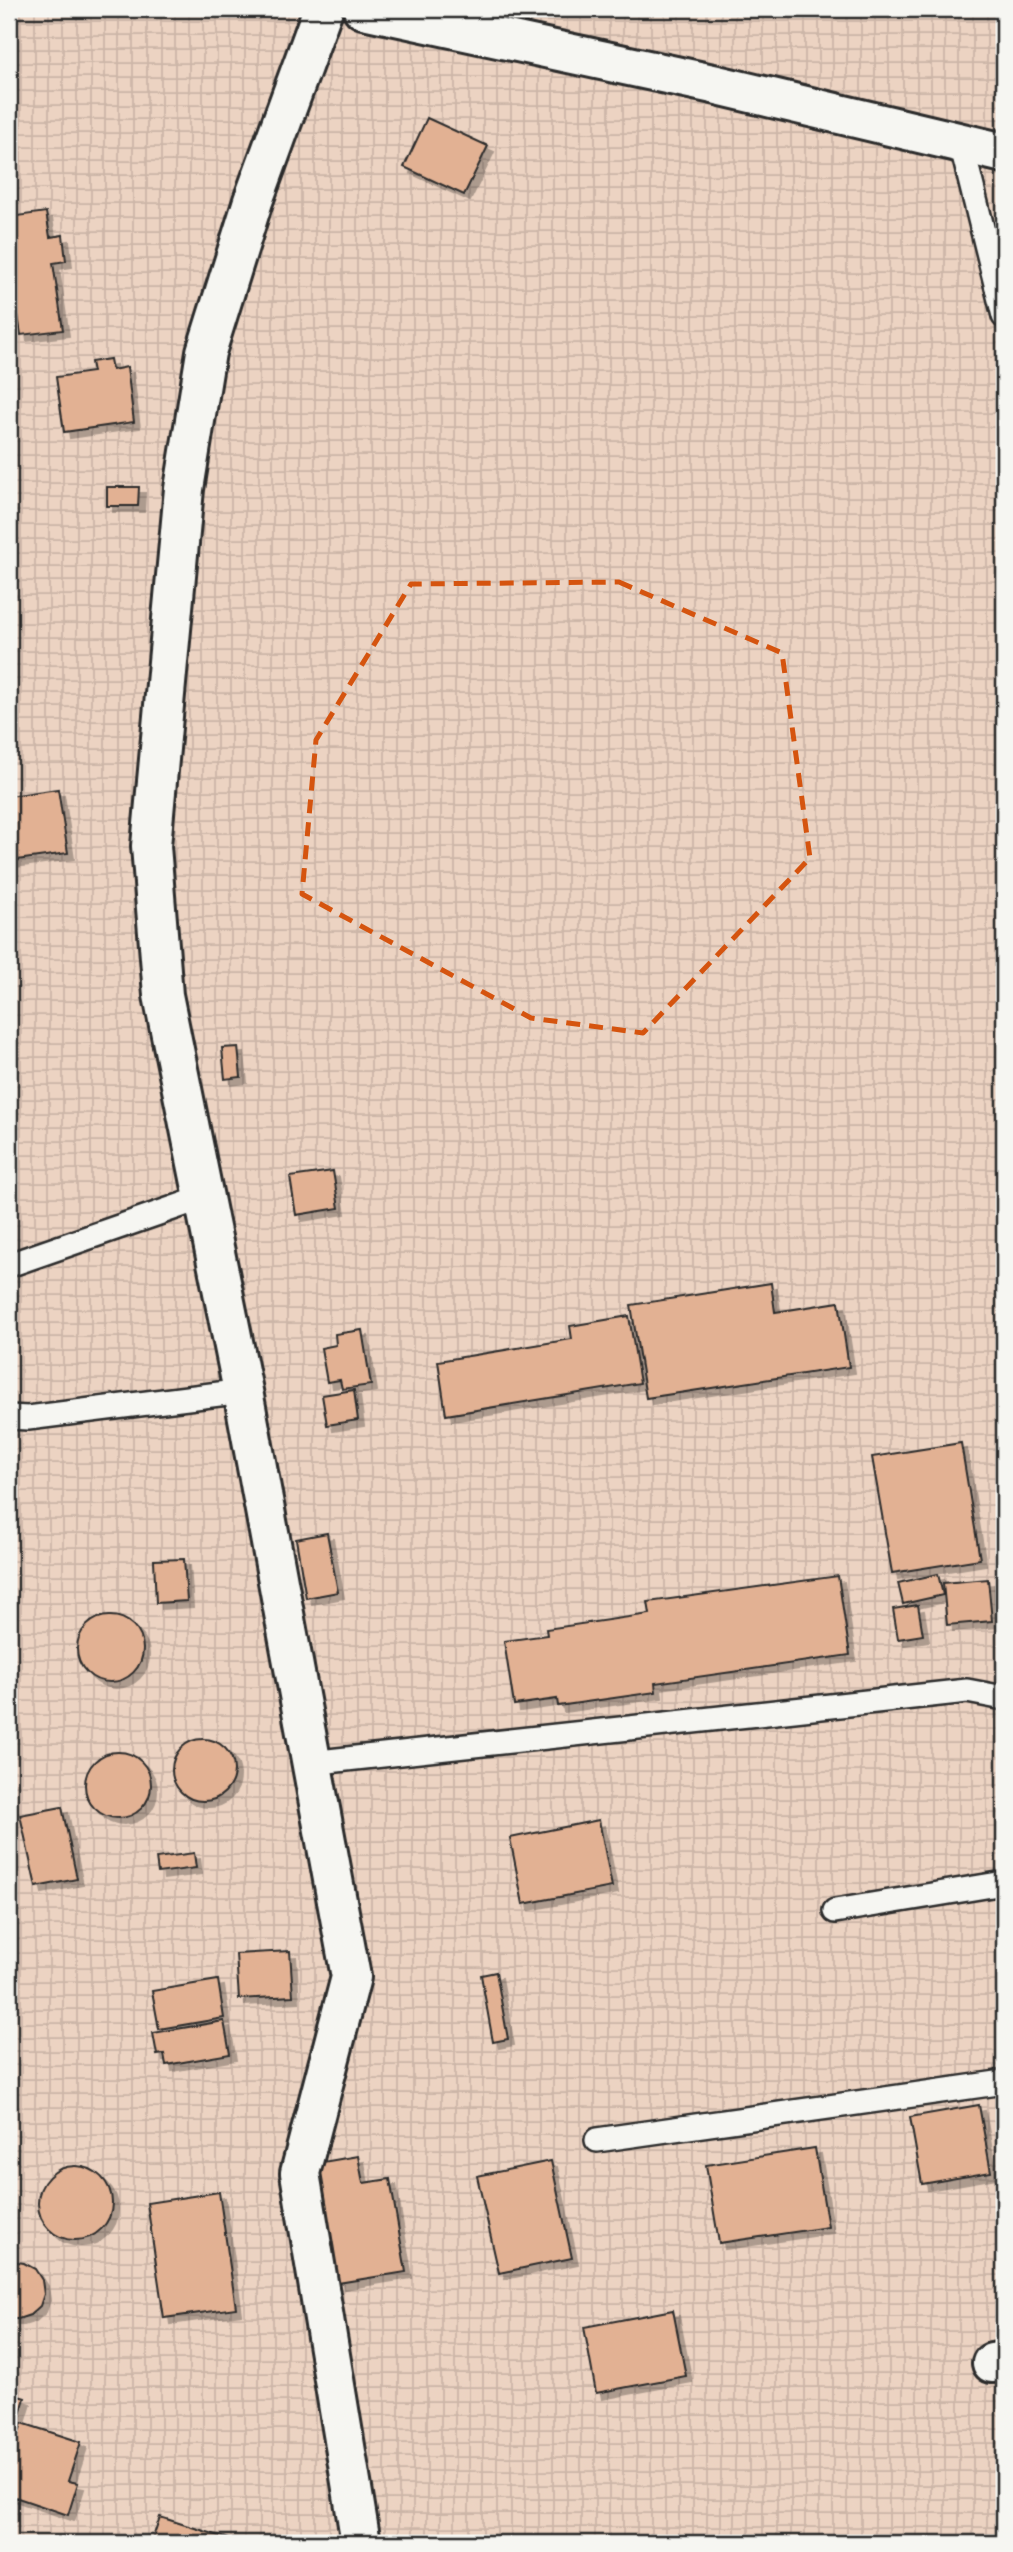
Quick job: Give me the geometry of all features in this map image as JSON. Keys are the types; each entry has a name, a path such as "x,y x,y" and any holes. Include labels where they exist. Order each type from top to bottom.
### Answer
{"street":[{"path":"323,9 253,201 206,352 184,489 151,846 163,995 243,1391 351,1976 300,2174 361,2543"},
{"path":"363,9 713,84 1004,153"}],"lane":[{"path":"961,143 1004,316"},
{"path":"9,1265 205,1197"},
{"path":"9,1417 28,1418 243,1391"},
{"path":"310,1763 967,1691 1004,1698"},
{"path":"835,1911 1004,1883"},
{"path":"597,2140 1004,2082"}],"highlighted area":[{"path":"619,582 782,653 810,858 643,1033 531,1018 302,894 316,740 411,584"}],"shaded area":[{"path":"9,9 1004,9 1004,2543 9,2543"}],"building":[{"path":"427,118 488,146 464,195 404,167"},
{"path":"46,212 50,237 63,235 66,261 53,263 63,330 21,335 9,255 9,217"},
{"path":"110,359 112,370 127,367 134,422 64,432 56,377 93,372 91,362"},
{"path":"107,487 139,487 138,506 107,506"},
{"path":"58,789 68,853 9,861 9,796"},
{"path":"238,1047 241,1077 225,1079 222,1048"},
{"path":"333,1171 339,1208 296,1215 290,1177"},
{"path":"771,1283 775,1312 839,1302 849,1367 646,1398 631,1305"},
{"path":"629,1316 640,1383 446,1415 438,1361 572,1339 570,1326"},
{"path":"362,1330 371,1385 342,1389 340,1380 327,1382 321,1348 336,1345 335,1334"},
{"path":"354,1390 358,1420 327,1425 322,1395"},
{"path":"961,1443 980,1559 892,1573 872,1457"},
{"path":"327,1533 338,1592 306,1598 296,1539"},
{"path":"184,1559 187,1601 156,1603 154,1560"},
{"path":"938,1574 943,1595 903,1604 898,1583"},
{"path":"838,1576 850,1655 655,1683 656,1692 558,1706 557,1699 514,1705 504,1641 547,1635 546,1629 650,1614 648,1602"},
{"path":"988,1579 992,1621 947,1625 943,1583"},
{"path":"918,1605 923,1635 898,1639 893,1609"},
{"path":"110,1616 123,1619 133,1626 140,1636 143,1649 140,1662 133,1672 123,1679 110,1682 97,1679 87,1672 80,1662 77,1649 80,1636 87,1626 97,1619"},
{"path":"197,1739 209,1739 225,1748 232,1758 232,1782 225,1792 209,1801 197,1801 186,1796 177,1787 172,1776 172,1764 177,1753 186,1744"},
{"path":"112,1752 124,1752 136,1757 146,1767 151,1785 149,1798 136,1813 124,1818 112,1818 100,1813 90,1803 85,1791 85,1779 90,1767 100,1757"},
{"path":"62,1807 77,1879 36,1887 20,1815"},
{"path":"599,1820 612,1887 523,1904 510,1838"},
{"path":"194,1853 196,1868 158,1873 156,1858"},
{"path":"290,1951 293,1996 239,1999 236,1954"},
{"path":"496,1972 508,2039 493,2042 481,1975"},
{"path":"218,1980 224,2018 159,2029 152,1991"},
{"path":"224,2021 230,2054 166,2065 164,2054 157,2055 153,2033"},
{"path":"979,2105 991,2172 922,2184 910,2117"},
{"path":"815,2148 828,2227 719,2243 706,2165"},
{"path":"358,2156 363,2183 390,2179 406,2272 338,2283 317,2163"},
{"path":"551,2161 572,2258 499,2273 477,2176"},
{"path":"75,2166 96,2172 106,2182 112,2203 106,2224 96,2234 75,2240 54,2234 44,2224 38,2203 44,2182 54,2172"},
{"path":"219,2192 236,2308 164,2318 147,2203"},
{"path":"11,2261 24,2263 35,2269 42,2280 44,2294 40,2306 30,2315 18,2319 9,2319"},
{"path":"673,2310 686,2376 596,2393 584,2327"},
{"path":"9,2393 25,2398 9,2451"},
{"path":"22,2423 81,2442 68,2481 78,2483 68,2515 9,2495 9,2463"},
{"path":"160,2517 242,2543 151,2543"}]}
